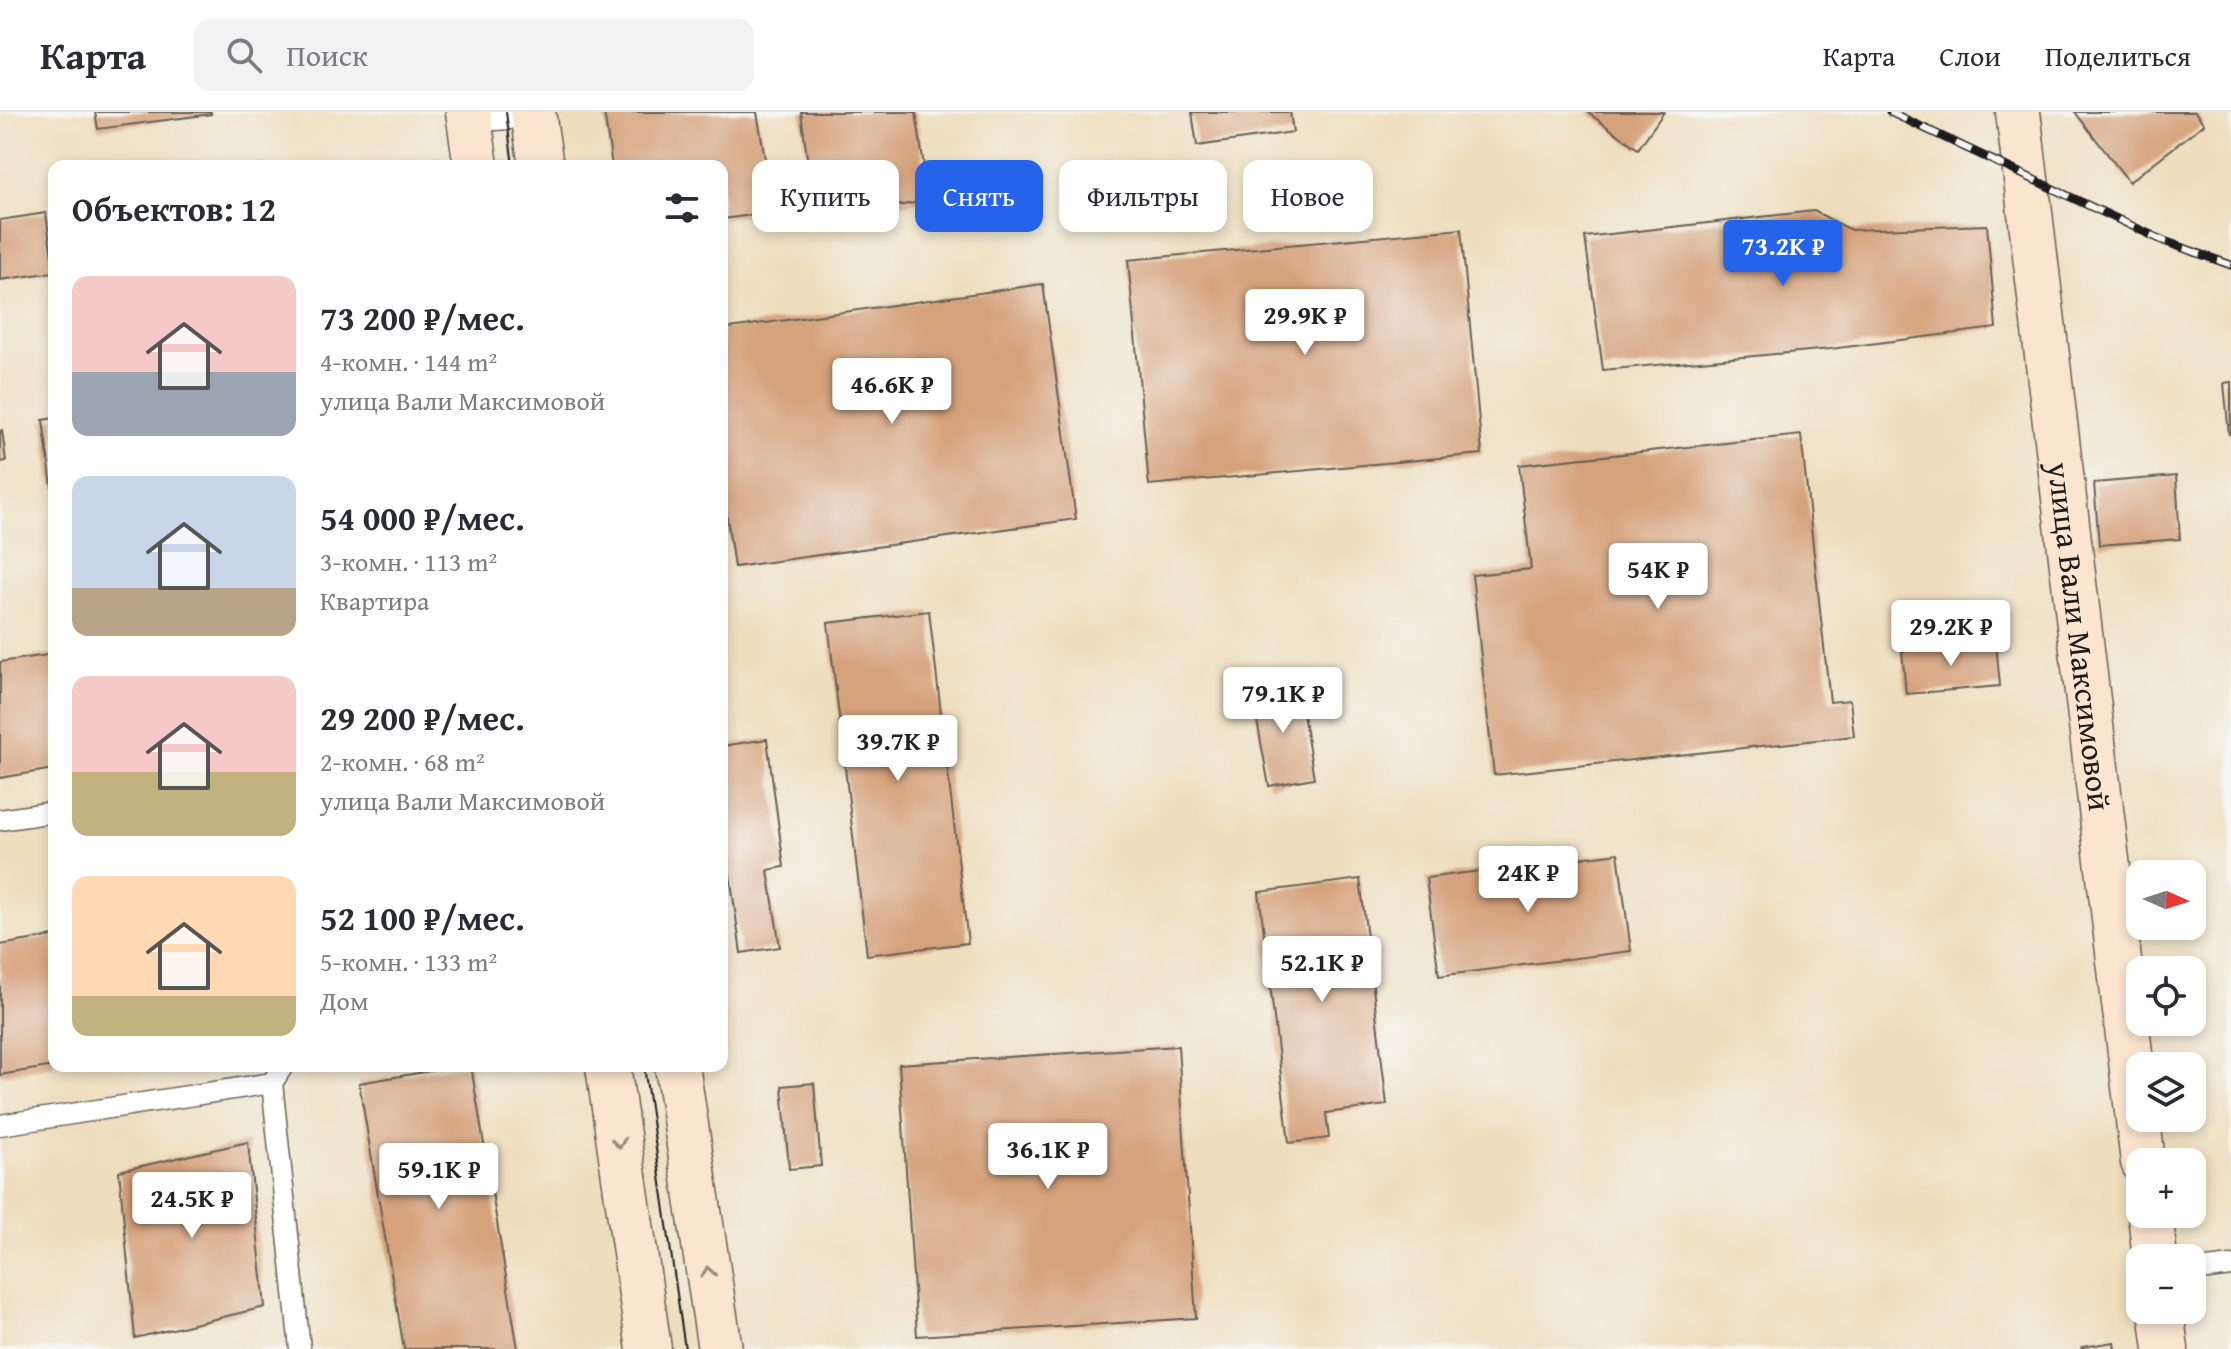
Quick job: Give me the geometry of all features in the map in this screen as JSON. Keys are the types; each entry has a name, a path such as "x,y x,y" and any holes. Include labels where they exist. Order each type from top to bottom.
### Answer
{"street":[{"name":"улица Вали Максимовой","path":"2018,112 2141,1148"},
{"path":"534,114 540,160"},
{"path":"469,117 475,160"},
{"path":"609,1072 649,1349"},
{"path":"678,1072 720,1349"},
{"path":"2163,1324 2166,1349"}],"lane":[{"path":"469,117 534,114"},
{"path":"0,820 48,813"},
{"path":"0,1125 277,1075 300,1349"},
{"path":"2206,1269 2231,1266"}],"building":[{"path":"95,112 211,112 211,114 98,129"},
{"path":"604,112 757,112 765,160 752,160 752,215 728,218 728,160 611,160"},
{"path":"801,112 916,112 923,160 915,160 915,203 899,205 899,160 807,160"},
{"path":"1192,112 1290,112 1293,132 1197,146"},
{"path":"1587,112 1664,112 1638,149"},
{"path":"2075,112 2195,112 2204,124 2129,182"},
{"path":"1814,211 1851,230 1987,225 1996,328 1830,349 1603,370 1585,237"},
{"path":"46,213 48,273 0,280 0,220"},
{"path":"1461,229 1482,454 1149,485 1128,260"},
{"path":"1043,284 1076,519 734,567 728,525 728,328"},
{"path":"2231,382 2231,434 2229,434 2224,383"},
{"path":"48,419 48,457 43,420"},
{"path":"0,431 6,461 0,462"},
{"path":"1801,435 1830,702 1850,700 1854,736 1494,775 1472,575 1531,569 1519,465"},
{"path":"2176,476 2180,539 2099,545 2094,483"},
{"path":"929,611 968,943 867,955 828,623"},
{"path":"1996,643 2000,686 1906,694 1902,651"},
{"path":"48,655 48,770 0,778 0,662"},
{"path":"1298,685 1314,778 1269,786 1252,693"},
{"path":"767,739 784,867 768,870 780,947 741,953 728,861 728,745"},
{"path":"1618,853 1631,951 1439,976 1426,878"},
{"path":"1360,879 1387,1105 1326,1113 1329,1138 1289,1143 1259,892"},
{"path":"48,937 48,1067 0,1075 0,945"},
{"path":"1178,1046 1196,1318 917,1336 899,1064"},
{"path":"424,1072 472,1072 518,1349 404,1349 359,1083"},
{"path":"814,1083 821,1166 789,1169 782,1086"},
{"path":"248,1142 265,1307 135,1338 119,1171"},
{"path":"2114,1342 2115,1349 2082,1349 2082,1347"}],"tram line":[{"path":"506,112 512,160"},
{"path":"645,1072 685,1349"}],"railway":[{"path":"1890,112 2164,241 2231,265"}]}
